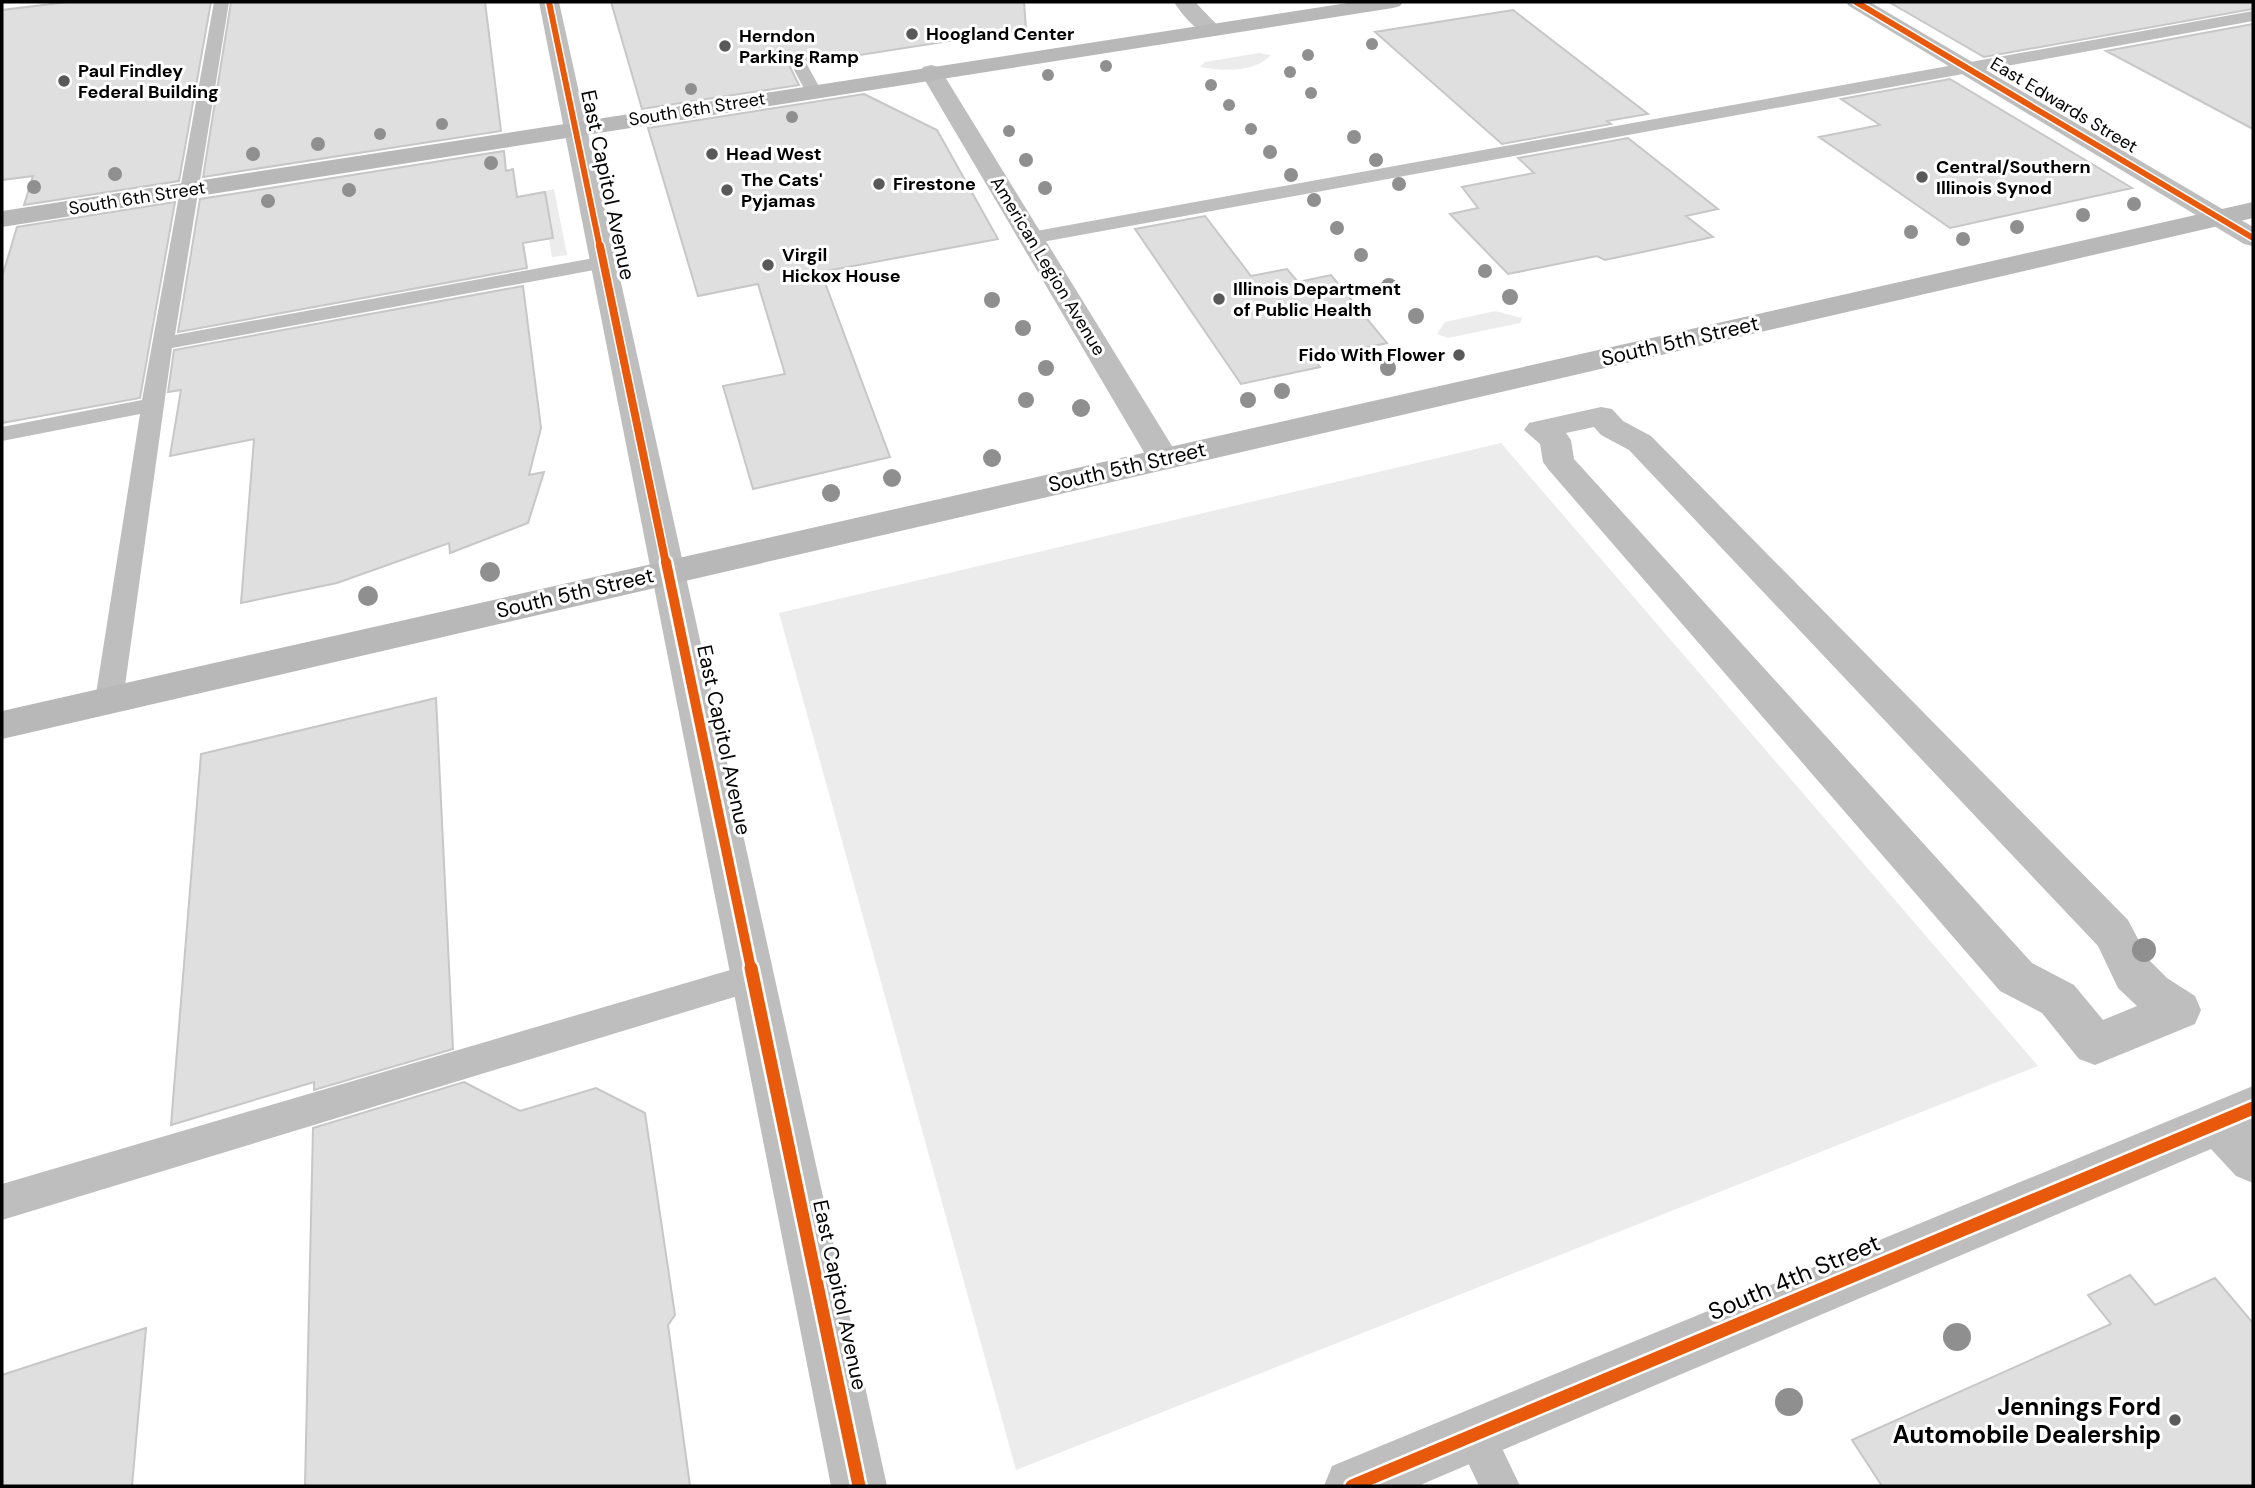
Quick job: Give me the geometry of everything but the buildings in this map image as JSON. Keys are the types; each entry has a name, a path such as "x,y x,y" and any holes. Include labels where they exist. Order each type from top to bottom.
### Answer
{"main road":[{"name":"South 6th Street","path":"2,219 577,128 798,89 931,72 1393,2"},
{"name":"South 5th Street","path":"2,726 2253,210"}],"street":[{"name":"East Capitol Avenue","path":"548,2 577,128 859,1486"},
{"path":"1184,2 1211,30"},
{"name":"East Edwards Street","path":"1856,2 2253,238"},
{"name":"American Legion Avenue","path":"931,72 1164,459"},
{"path":"1601,416 1612,428 1640,443 2113,933 2122,944 2127,964 2141,984 2179,1010 2095,1044 2058,999 2016,977 1559,462 1558,445 1540,430 1601,416"},
{"path":"2236,1115 2253,1160"},
{"name":"South 4th Street","path":"1352,1486 2236,1115"}],"lane":[{"path":"109,701 152,405 221,2"},
{"path":"1031,238 2253,16"},
{"path":"798,89 799,65"},
{"path":"163,342 605,262"},
{"path":"2,434 152,405"},
{"path":"2,1202 754,977"},
{"path":"1475,1435 1500,1486"}],"shaded area":[{"path":"1259,53 1271,55 1247,68 1228,70 1200,67 1205,62"},
{"path":"554,189 567,255 552,257 541,192"},
{"path":"1495,311 1522,318 1520,323 1448,338 1437,334 1445,322"},
{"path":"1501,443 2038,1066 1016,1470 779,613"}],"cycle path":[{"path":"549,2 859,1486"},
{"path":"1856,2 2253,238"},
{"path":"1352,1486 2253,1108"}],"place":[{"name":"Hoogland Center","path":"912,34"},
{"name":"Herndon Parking Ramp","path":"725,46"},
{"name":"Paul Findley Federal Building","path":"64,81"},
{"name":"Head West","path":"712,154"},
{"name":"Central/Southern Illinois Synod","path":"1922,177"},
{"name":"Firestone","path":"879,184"},
{"name":"The Cats' Pyjamas","path":"727,190"},
{"name":"Virgil Hickox House","path":"768,265"},
{"name":"Illinois Department of Public Health","path":"1219,299"},
{"name":"Fido With Flower","path":"1459,355"},
{"name":"Jennings Ford Automobile Dealership","path":"2175,1420"}]}
